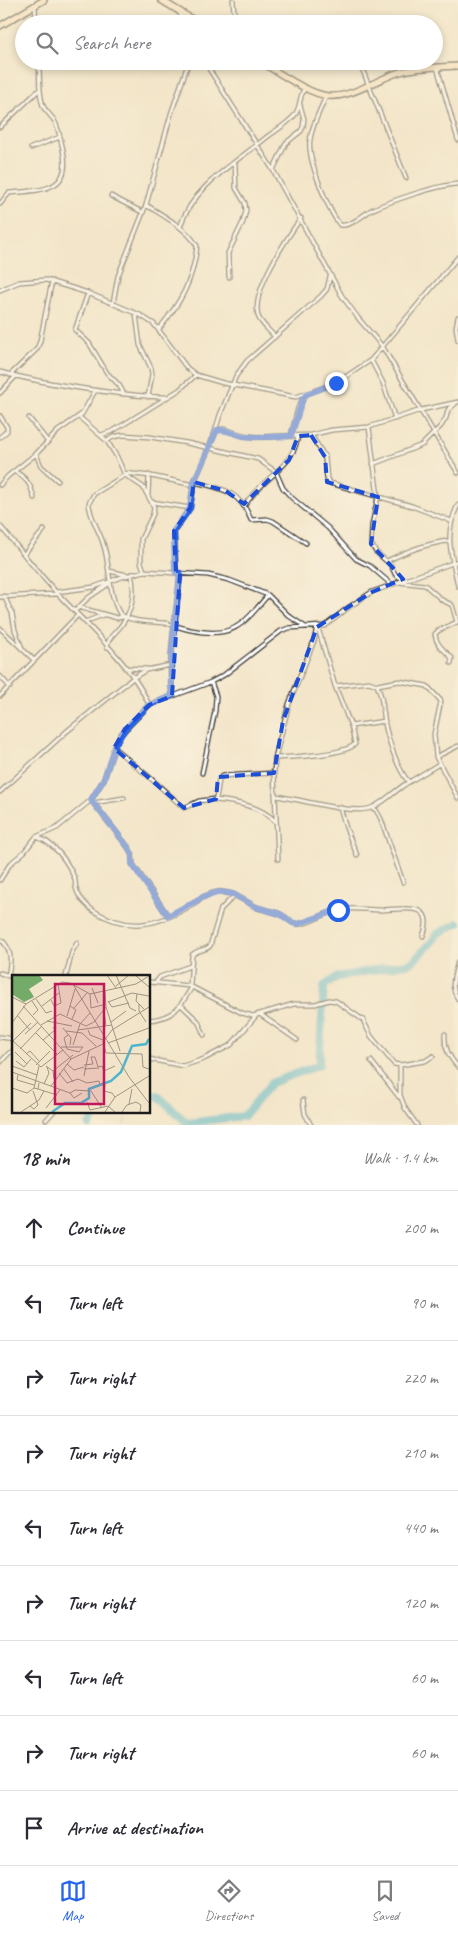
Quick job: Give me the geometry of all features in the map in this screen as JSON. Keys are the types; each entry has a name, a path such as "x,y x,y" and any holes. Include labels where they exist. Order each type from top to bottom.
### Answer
{"main road":[{"path":"18,15 44,0"},
{"path":"161,0 186,15"},
{"path":"0,26 15,17"},
{"path":"443,67 458,66"},
{"path":"274,70 305,88 326,96 355,92 403,71 412,70"}],"street":[{"path":"232,0 234,15"},
{"path":"35,4 36,15"},
{"path":"179,10 181,15"},
{"path":"0,204 9,193 31,192 57,184 62,178 66,167 60,137 54,120 44,106 40,70"},
{"path":"113,303 118,276 146,205 171,114 186,70"},
{"path":"210,70 273,170 301,218 330,276 358,318 382,346 458,472"},
{"path":"362,70 406,178"},
{"path":"438,70 458,140"},
{"path":"0,127 41,88"},
{"path":"180,228 186,210 215,177 296,114 300,105 301,93 305,88"},
{"path":"326,96 311,132 310,150 322,187 340,224 346,225 392,202 458,184"},
{"path":"273,170 286,143 301,132 304,119 300,105"},
{"path":"30,148 60,137"},
{"path":"229,277 228,253 243,222 246,211 236,188 235,162"},
{"path":"111,196 142,212"},
{"path":"146,205 180,228 196,243 197,249 186,292 159,329"},
{"path":"275,337 261,322 258,314 260,296 268,273 278,253 301,218"},
{"path":"458,257 458,262"},
{"path":"0,290 19,282 33,280 52,281 88,293 148,320 159,329 187,368 196,375 206,379 262,389 292,397 307,394 336,383 371,360 458,257"},
{"path":"176,573 174,531 190,508 194,484 208,447 217,430 220,415 242,367 321,296 327,289 330,276"},
{"path":"10,375 37,349 52,281"},
{"path":"88,293 75,330 89,343 107,373 119,385 124,394"},
{"path":"136,314 141,350 151,368 152,374 148,398"},
{"path":"458,317 456,327 458,340"},
{"path":"371,360 383,383 395,419"},
{"path":"0,372 15,377 94,391 148,398 166,397"},
{"path":"101,435 113,431 179,390 196,375"},
{"path":"0,393 15,377"},
{"path":"0,485 36,454 58,430 79,418 94,391"},
{"path":"291,436 298,408 307,394"},
{"path":"217,430 224,429 243,436 257,437 310,435 332,430 369,427 421,410 456,402"},
{"path":"373,464 416,449 428,441 434,432 445,422 448,410 456,402"},
{"path":"0,416 7,428 7,431 0,437"},
{"path":"29,418 48,442"},
{"path":"79,418 107,441 117,457 124,474 140,483 152,502 154,507 153,514 141,544 144,571"},
{"path":"369,427 378,496 372,526 371,544 376,552 387,561 395,574 403,579"},
{"path":"310,435 325,457 329,482 412,506 451,521"},
{"path":"107,441 118,436 133,436 208,447 258,459 276,472 283,488 292,498 328,528 356,559 370,566 391,584"},
{"path":"245,505 263,483 292,454 298,436"},
{"path":"36,454 41,466 58,481"},
{"path":"14,471 21,474 30,484 34,498"},
{"path":"125,617 120,614 114,602 103,542 90,512 89,502 94,494 124,474 150,475 226,491 245,505 250,520 266,519 273,521 306,542"},
{"path":"148,495 150,475"},
{"path":"152,502 190,508"},
{"path":"458,505 451,521 449,541 458,586"},
{"path":"0,526 125,668 145,695 149,705"},
{"path":"24,554 44,530"},
{"path":"387,561 430,544 449,541"},
{"path":"0,880 10,864 24,852 36,837 57,828 92,801 104,779 114,748 125,729 149,705 210,682 234,669 281,631 289,628 318,627 330,622 358,600 391,584 458,561"},
{"path":"109,571 130,574"},
{"path":"22,648 15,630 12,613 2,596 57,593 89,588 144,571 208,575 229,580 268,595 289,616 306,627"},
{"path":"172,696 171,665 180,573"},
{"path":"107,647 109,638 114,635 125,617 133,598 134,586 130,574"},
{"path":"74,612 88,598 110,582"},
{"path":"397,582 421,584 452,605 457,622 438,630 435,634 441,649 452,658 451,663"},
{"path":"78,607 117,618 125,617 174,625 212,634 235,628 268,595"},
{"path":"85,622 104,614"},
{"path":"0,696 78,615"},
{"path":"275,758 331,752 352,747 355,744 351,726 335,686 318,627"},
{"path":"278,859 275,758 289,704 318,627"},
{"path":"0,628 34,660"},
{"path":"0,792 66,732 141,672 171,665"},
{"path":"125,668 149,670"},
{"path":"0,676 10,687"},
{"path":"202,772 215,711 216,696 210,682"},
{"path":"335,686 369,682 377,685 404,682 428,686 433,690 442,702 434,734 436,756 458,798"},
{"path":"377,685 384,705 385,721 393,750 403,774 409,782"},
{"path":"351,726 385,721"},
{"path":"436,756 458,746"},
{"path":"114,748 182,807 186,808 199,801 234,802 250,806 270,816 276,822"},
{"path":"275,796 361,810 372,808 439,764"},
{"path":"215,800 218,797 219,780 222,776 274,773"},
{"path":"92,801 124,798"},
{"path":"92,801 128,847 132,854 132,864 168,916"},
{"path":"340,807 357,855"},
{"path":"372,808 376,810 381,818 403,882"},
{"path":"36,837 45,840 55,848 75,878 76,889 82,901 104,917 131,926 146,924 168,916 212,894 220,892 235,896 256,907 280,914 293,923 298,924 312,920 325,913 344,909 382,910 414,908 419,910 424,917 423,936"},
{"path":"150,1020 166,1017 181,1005 191,986 190,966 192,954 196,950 207,950 210,946 221,909 235,896"},
{"path":"0,939 10,952 11,959 8,976"},
{"path":"66,975 69,960 77,943"},
{"path":"458,961 453,979 453,990 458,999"},
{"path":"155,983 160,977 190,966"},
{"path":"0,973 12,977"},
{"path":"150,982 191,986 242,1013 258,1015 294,1004 336,1001 363,1020 371,1036 394,1064 400,1065 425,1061 433,1056"},
{"path":"181,1005 198,1020 204,1036"},
{"path":"258,1015 297,1040"},
{"path":"150,1060 183,1066 204,1059 231,1046 258,1015"},
{"path":"444,1034 446,1050 458,1066"},
{"path":"0,1063 12,1053"},
{"path":"371,1062 401,1099"},
{"path":"400,1065 398,1090 405,1108 417,1125"},
{"path":"303,1100 311,1125"},
{"path":"46,1120 53,1112"}],"highlighted area":[{"path":"311,435 325,457 327,482 378,497 371,544 403,579 372,592 317,627 283,721 274,773 218,777 216,799 184,808 114,748 125,729 149,705 172,696 180,573 176,573 174,531 190,508 194,482 226,491 244,504 289,460 298,436"}],"waterway":[{"path":"150,1097 157,1095 187,1123 244,1116 271,1083 319,1065 324,986 337,977 411,963 432,942 437,934 458,923"},
{"path":"89,1125 96,1113 99,1112"},
{"path":"124,1125 128,1112"}],"route":[{"path":"336,383 307,394 303,398 298,408 291,436 243,436 224,429 217,430 194,482 190,508 174,531 175,568 176,573 180,573 170,682 172,696 149,705 121,734 115,745 104,779 91,800 131,851 132,864 168,916 190,906 203,897 220,892 233,894 256,907 280,914 293,923 298,924 338,910"}]}
